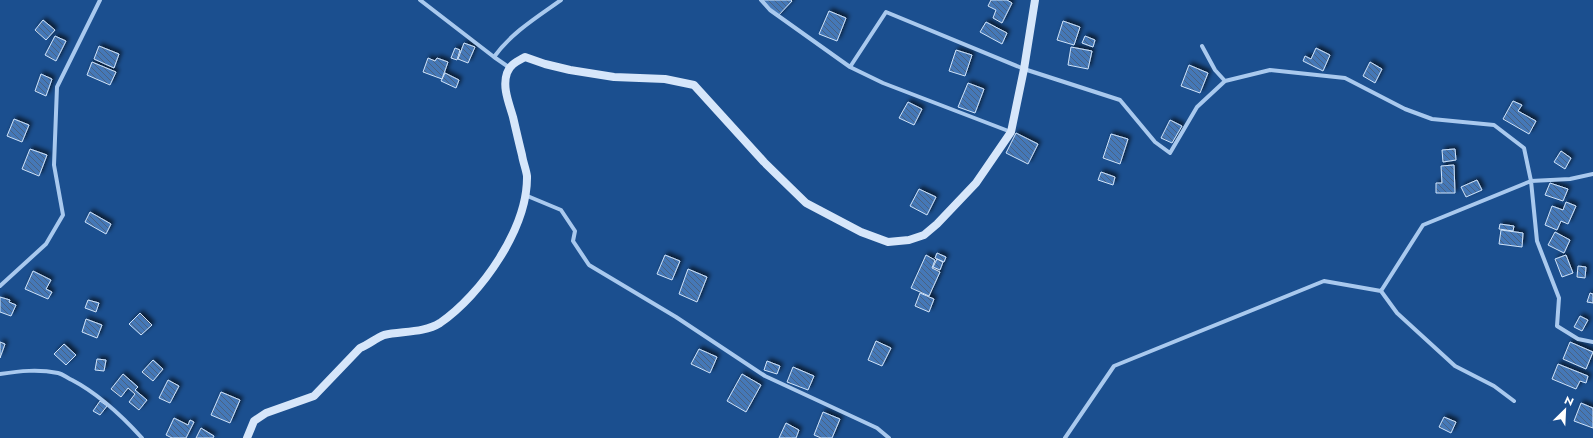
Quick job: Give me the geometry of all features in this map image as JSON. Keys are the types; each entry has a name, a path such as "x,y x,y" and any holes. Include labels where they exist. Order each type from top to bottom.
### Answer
{"main road":[{"path":"248,438 254,421 266,413 314,396 360,348 381,336 398,332 423,330 438,324 470,298 502,254 518,222 527,176 505,89 507,73 514,63 525,57 570,70 614,77 665,79 694,85 764,162 806,203 861,232 888,242 909,240 924,235 937,224 976,183 1012,132 1035,0"}],"street":[{"path":"0,286 46,244 63,215 54,165 57,87 100,0"},
{"path":"420,0 510,68"},
{"path":"494,57 513,35 561,0"},
{"path":"761,0 770,10 850,67 883,83 1012,132"},
{"path":"850,67 886,12 1024,69 1120,100 1155,142 1170,154 1197,107 1225,81 1270,70 1345,78 1404,109 1432,119 1494,124 1524,148 1531,181 1537,241 1559,298 1557,326 1578,339 1593,342"},
{"path":"1202,46 1215,70 1225,81"},
{"path":"1381,291 1423,225 1531,181 1570,179 1593,174"},
{"path":"524,195 561,210 575,231 573,241 589,265 676,317 765,376 877,428 889,438"},
{"path":"1065,438 1114,366 1324,281 1381,291 1397,314 1455,366 1494,386 1514,401"},
{"path":"0,374 28,370 59,373 101,398 128,422 142,438"}],"building":[{"path":"763,0 791,0 792,1 777,17"},
{"path":"991,0 1007,0 1012,3 1002,23 993,18 996,10 988,6"},
{"path":"829,11 846,18 837,41 819,34"},
{"path":"43,20 55,30 46,40 35,30"},
{"path":"1063,21 1080,27 1074,45 1057,40"},
{"path":"986,22 1007,33 1002,44 980,32"},
{"path":"55,36 66,41 56,61 45,55"},
{"path":"1085,36 1095,40 1093,47 1082,43"},
{"path":"464,43 475,47 468,63 458,59"},
{"path":"99,46 119,54 114,68 94,59"},
{"path":"1071,47 1092,51 1088,69 1068,65"},
{"path":"455,48 460,50 457,60 451,58"},
{"path":"1316,48 1330,55 1323,71 1303,61 1305,56 1311,59"},
{"path":"956,50 972,55 965,76 949,71"},
{"path":"428,58 435,61 437,58 448,62 442,79 423,72"},
{"path":"92,62 116,72 110,85 87,75"},
{"path":"1370,62 1382,69 1375,83 1363,76"},
{"path":"1189,65 1208,73 1200,93 1181,86"},
{"path":"445,73 459,80 456,88 441,81"},
{"path":"41,74 52,79 46,96 35,91"},
{"path":"968,83 984,89 975,113 958,107"},
{"path":"1513,101 1522,105 1518,111 1536,121 1529,134 1503,119"},
{"path":"908,102 922,109 914,125 899,118"},
{"path":"14,119 29,125 22,142 7,136"},
{"path":"1170,120 1182,126 1172,143 1161,138"},
{"path":"1016,133 1038,144 1028,164 1006,153"},
{"path":"1111,134 1128,139 1120,164 1103,158"},
{"path":"30,149 47,155 39,176 22,169"},
{"path":"1455,149 1456,160 1443,162 1442,150"},
{"path":"1561,151 1571,158 1565,169 1554,162"},
{"path":"1454,165 1455,193 1436,193 1436,183 1442,183 1441,166"},
{"path":"1101,172 1115,177 1113,185 1098,180"},
{"path":"1477,180 1482,190 1466,197 1461,187"},
{"path":"1550,183 1568,189 1563,201 1545,195"},
{"path":"919,189 936,197 927,215 910,206"},
{"path":"1566,202 1576,206 1568,224 1561,221 1557,230 1545,225 1552,206 1563,210"},
{"path":"90,212 111,224 106,234 85,222"},
{"path":"1500,224 1514,226 1513,231 1499,229"},
{"path":"1501,230 1523,233 1522,247 1499,244"},
{"path":"1555,232 1570,240 1564,253 1548,245"},
{"path":"937,253 946,257 944,262 935,258"},
{"path":"665,255 680,261 672,280 657,274"},
{"path":"926,255 935,260 932,268 940,272 929,296 911,288"},
{"path":"1566,255 1573,273 1562,277 1555,259"},
{"path":"937,259 943,262 940,270 933,267"},
{"path":"1578,266 1586,267 1585,278 1577,277"},
{"path":"688,269 707,277 697,302 679,294"},
{"path":"33,271 51,280 46,289 52,292 48,299 25,289"},
{"path":"920,293 934,299 929,312 915,306"},
{"path":"1590,293 1593,294 1593,303 1587,302"},
{"path":"0,297 10,300 9,302 16,305 11,316 0,312"},
{"path":"88,300 99,303 96,312 85,308"},
{"path":"140,313 152,325 141,335 129,324"},
{"path":"1580,316 1588,320 1582,331 1574,327"},
{"path":"86,319 102,325 97,338 82,332"},
{"path":"876,341 891,348 882,366 868,360"},
{"path":"0,342 5,344 0,358"},
{"path":"1570,342 1593,352 1586,369 1563,359"},
{"path":"64,344 76,355 66,365 54,354"},
{"path":"699,349 717,357 710,373 691,364"},
{"path":"97,359 106,360 104,371 95,370"},
{"path":"153,360 163,369 153,381 142,372"},
{"path":"767,361 780,366 777,374 764,370"},
{"path":"1558,364 1588,376 1586,383 1580,381 1576,389 1552,379"},
{"path":"793,367 814,376 808,390 787,382"},
{"path":"123,374 138,387 135,390 147,400 139,410 129,402 135,394 128,388 121,397 111,389"},
{"path":"742,374 761,385 746,412 727,401"},
{"path":"168,380 179,386 170,403 159,398"},
{"path":"221,392 240,400 230,423 211,415"},
{"path":"100,401 107,406 100,415 93,411"},
{"path":"1581,403 1593,408 1593,428 1574,421"},
{"path":"823,412 840,419 832,438 821,438 814,435"},
{"path":"1444,417 1456,422 1451,433 1439,427"},
{"path":"174,418 188,425 190,420 194,422 186,438 172,438 166,435"},
{"path":"786,423 799,430 796,438 779,438"},
{"path":"201,428 214,436 213,438 196,438"}]}
